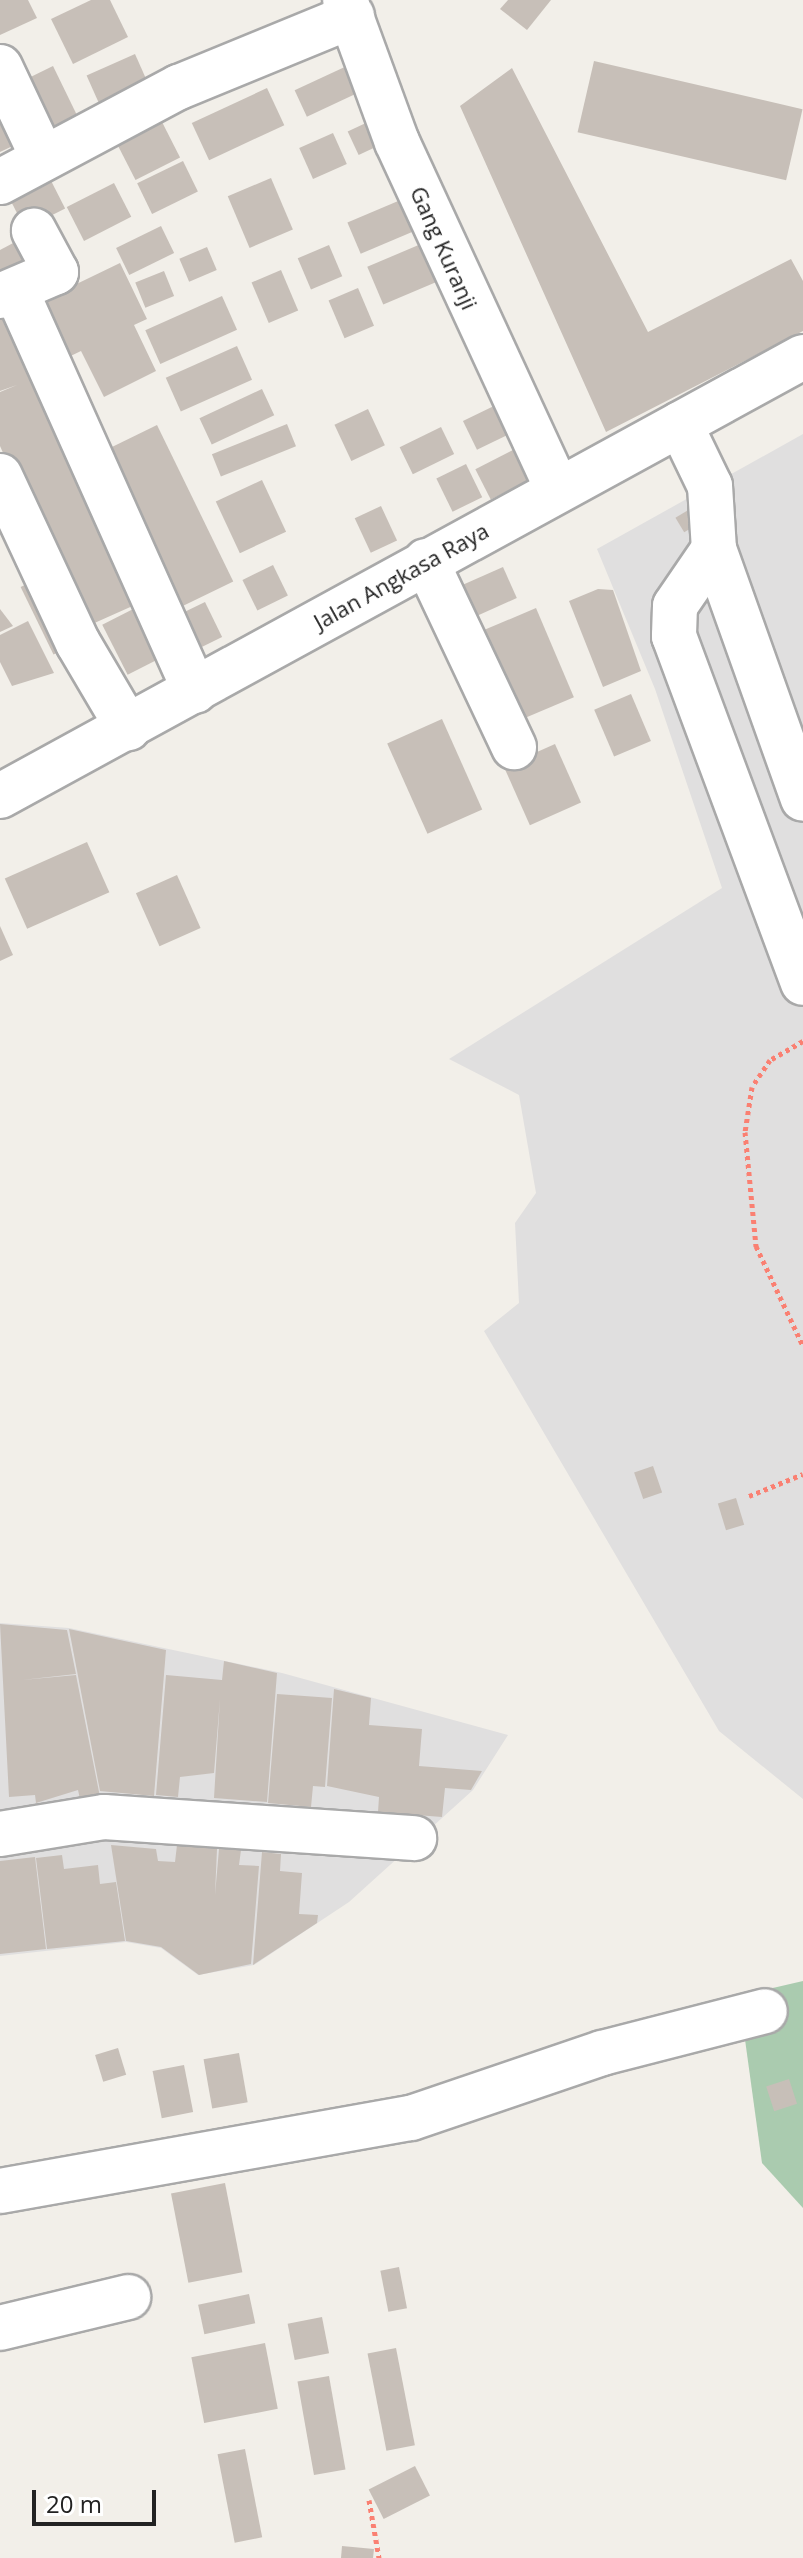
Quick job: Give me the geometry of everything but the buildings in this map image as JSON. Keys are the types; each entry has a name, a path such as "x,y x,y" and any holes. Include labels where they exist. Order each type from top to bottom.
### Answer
{"street":[{"path":"0,182 179,87 348,8"},
{"name":"Gang Kuranji","path":"348,8 397,142 557,489"},
{"path":"0,67 43,158"},
{"path":"34,231 56,272 8,294 195,691"},
{"name":"Jalan Angkasa Raya","path":"0,796 557,489 692,446 803,357"},
{"path":"692,446 714,549 803,799"},
{"path":"0,476 78,643 128,728"},
{"path":"714,549 675,606 674,636 803,983"},
{"path":"426,561 514,747"},
{"path":"0,1834 104,1817 414,1838"},
{"path":"0,2191 411,2118 602,2053 765,2011"},
{"path":"0,2328 128,2297"}],"path":[{"path":"803,1041 770,1060 752,1087 745,1132 756,1246 803,1346"},
{"path":"749,1496 803,1474"},
{"path":"369,2500 379,2558"}],"shaded area":[{"path":"803,434 803,1799 719,1731 484,1331 519,1303 515,1223 536,1193 519,1095 449,1059 722,888 655,689 597,549"},
{"path":"0,1623 69,1628 282,1673 508,1735 473,1790 349,1902 254,1965 198,1975 161,1948 126,1942 0,1956"}],"green space":[{"path":"803,1981 803,2208 762,2163 739,1996"}]}
